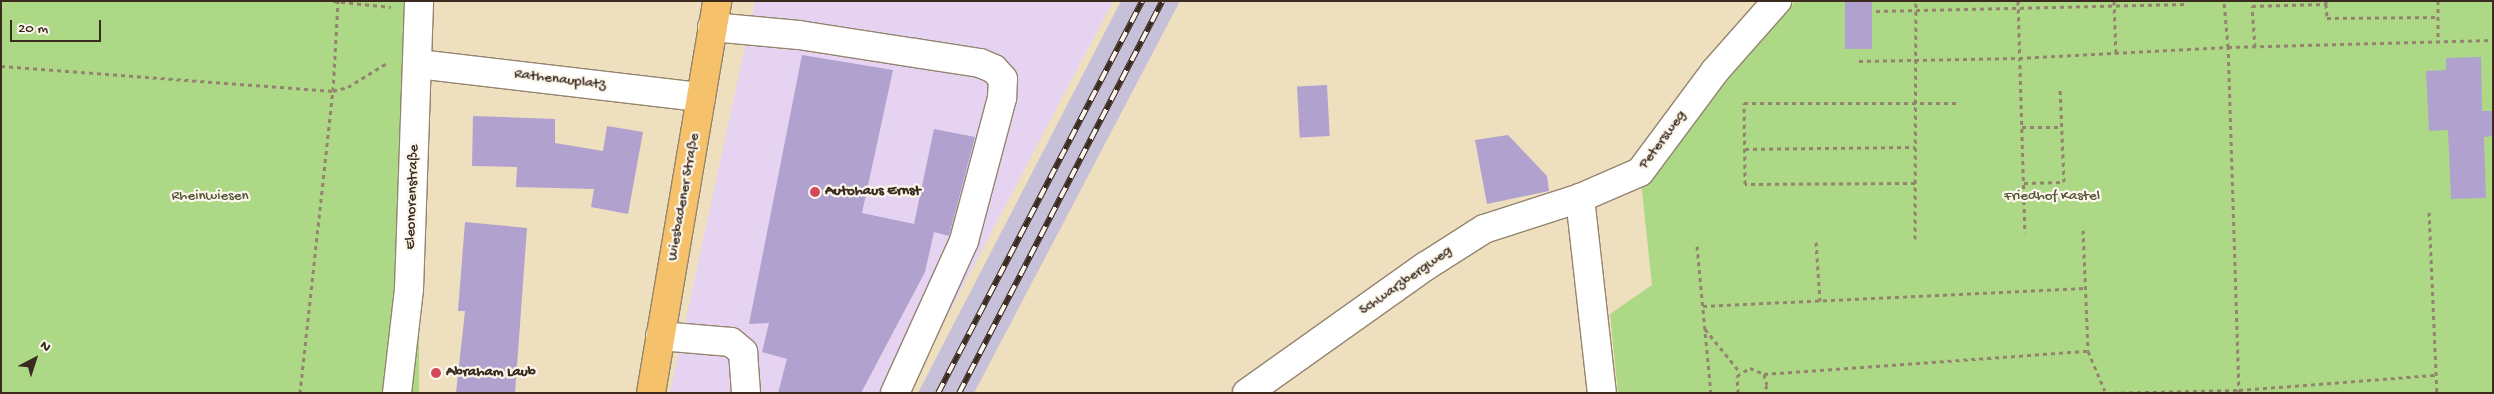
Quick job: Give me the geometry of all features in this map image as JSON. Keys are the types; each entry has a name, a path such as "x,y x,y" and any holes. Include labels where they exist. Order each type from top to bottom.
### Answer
{"main road":[{"name":"Wiesbadener Straße","path":"651,393 715,14"}],"street":[{"name":"Petersweg","path":"1580,198 1640,172 1715,72 1777,1"},
{"name":"Eleonorenstraße","path":"397,393 409,289 419,6"},
{"path":"715,14 800,35 980,63 994,69 1003,79 1002,98 964,241 895,393"},
{"name":"Rathenauplatz","path":"418,64 701,97"},
{"name":"Schwarzbergweg","path":"1247,393 1426,266 1484,230 1580,198"},
{"path":"1580,198 1602,393"},
{"path":"660,336 732,342 743,352 746,393"}],"path":[{"path":"333,1 419,6"},
{"path":"1915,239 1914,60 1916,1"},
{"path":"2018,1 2025,233"},
{"path":"2224,1 2228,47 2239,392"},
{"path":"2438,1 2438,42"},
{"path":"300,393 333,91 338,2"},
{"path":"2255,46 2252,6 2326,3 2327,18 2438,17"},
{"path":"1876,11 2114,4 2186,4"},
{"path":"2114,4 2116,55"},
{"path":"1859,60 2116,55 2228,47 2493,40"},
{"path":"1,66 333,91 348,87 376,67 392,61 418,64"},
{"path":"2024,183 2064,182 2060,88"},
{"path":"1915,183 1745,184 1744,103 1960,103"},
{"path":"2022,127 2062,127"},
{"path":"1745,149 1915,147"},
{"path":"2429,212 2436,393"},
{"path":"2083,230 2088,351 2105,392 2239,392 2436,375"},
{"path":"1816,242 1820,301"},
{"path":"1697,246 1712,393"},
{"path":"1703,306 2085,288"},
{"path":"1705,328 1740,372"},
{"path":"1738,393 1736,381 1740,372 1750,368 1764,374 2088,351"},
{"path":"1764,374 1767,385 1764,393"}],"shaded area":[{"path":"755,1 1113,1 907,393 670,393"},
{"path":"1121,1 1180,1 974,393 918,393"}],"green space":[{"name":"Rheinwiesen","path":"1,1 419,1 419,393 1,393"},
{"name":"Friedhof Kastel","path":"1796,1 2493,1 2493,393 1618,393 1610,314 1652,285 1641,181 1723,80"}],"building":[{"path":"1845,1 1872,1 1872,49 1845,49"},
{"path":"802,55 893,70 862,213 914,224 934,129 975,137 949,236 934,232 925,272 861,393 778,393 787,359 762,352 769,323 749,324"},
{"path":"2481,57 2482,111 2493,111 2493,136 2484,137 2486,198 2451,199 2448,130 2429,131 2426,71 2446,70 2446,58"},
{"path":"1327,85 1330,136 1300,138 1297,87"},
{"path":"473,116 555,119 555,143 603,151 607,126 643,132 628,214 591,207 594,189 516,187 517,167 472,166"},
{"path":"1508,135 1547,176 1549,191 1487,204 1475,140"},
{"path":"465,222 527,228 515,393 456,393 465,311 458,311"}],"railway":[{"path":"938,393 1142,1"},
{"path":"959,393 1162,1"}],"place":[{"name":"Autohaus Ernst","path":"815,192"},
{"name":"Abraham Laub","path":"436,373"}]}
